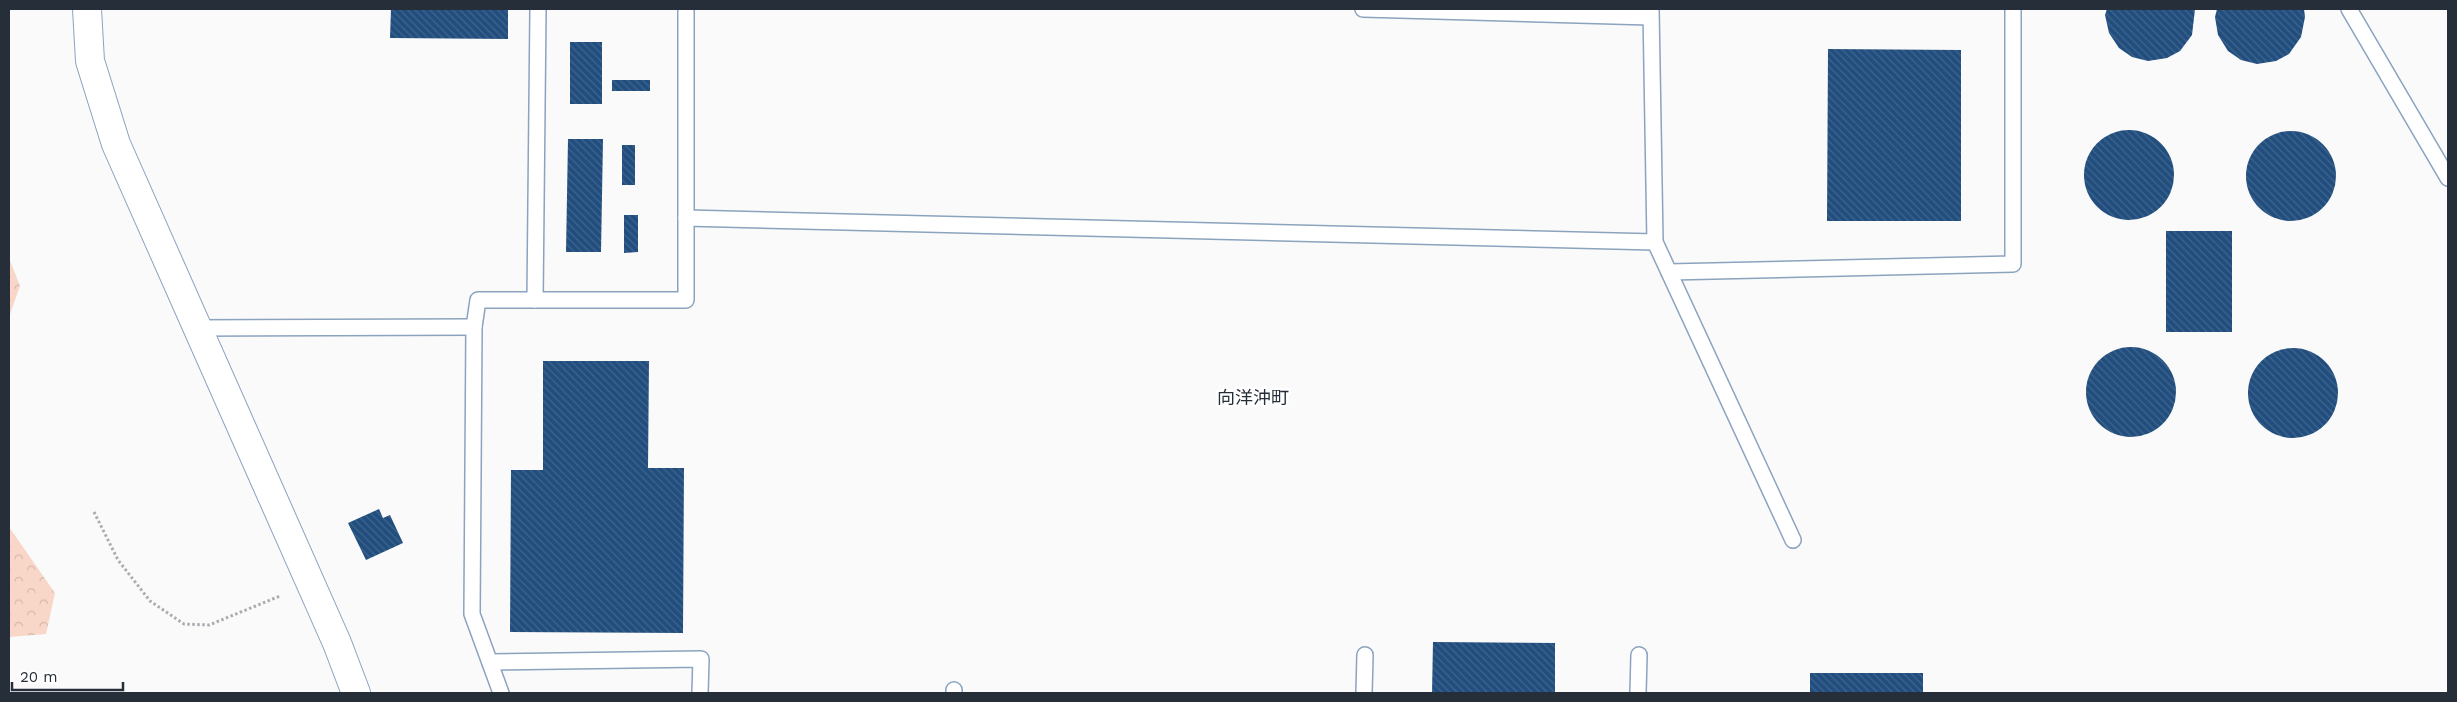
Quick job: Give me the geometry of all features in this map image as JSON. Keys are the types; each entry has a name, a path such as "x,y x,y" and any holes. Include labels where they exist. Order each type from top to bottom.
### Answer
{"street":[{"path":"87,9 90,61 116,144 337,643 356,693"}],"lane":[{"path":"535,300 538,9"},
{"path":"501,693 472,614 474,327 478,300 686,300 686,9"},
{"path":"1364,9 1650,13 1655,242 1793,540"},
{"path":"1669,272 2013,264 2013,9"},
{"path":"2349,9 2448,178"},
{"path":"686,218 1655,242"},
{"path":"197,328 474,327"},
{"path":"1638,693 1639,654"},
{"path":"1364,693 1365,655"},
{"path":"490,662 701,659 700,693"}],"path":[{"path":"94,512 118,560 150,601 184,624 209,625 282,595"}],"green space":[{"path":"9,258 20,286 9,317"},
{"path":"9,527 55,593 46,634 9,637"}],"building":[{"path":"391,9 508,9 508,39 390,38"},
{"path":"2107,9 2195,9 2192,35 2180,51 2167,58 2148,61 2132,57 2119,48 2109,33 2105,15"},
{"path":"2217,9 2304,9 2305,17 2301,37 2289,54 2276,61 2257,64 2241,60 2228,51 2218,35 2215,17"},
{"path":"570,42 602,42 602,104 570,104"},
{"path":"1828,49 1961,50 1961,221 1827,221"},
{"path":"612,80 650,80 650,91 612,91"},
{"path":"2129,130 2146,134 2161,143 2170,158 2174,175 2170,192 2161,207 2146,216 2129,220 2112,216 2097,207 2088,192 2084,175 2088,158 2097,143 2112,134"},
{"path":"2291,131 2308,135 2323,144 2332,159 2336,176 2332,193 2323,208 2308,217 2291,221 2274,217 2259,208 2250,193 2246,176 2250,159 2259,144 2274,135"},
{"path":"568,139 603,139 601,252 566,252"},
{"path":"622,145 635,145 635,185 622,185"},
{"path":"624,215 638,215 638,252 624,253"},
{"path":"2166,231 2232,231 2232,332 2166,332"},
{"path":"2131,347 2148,351 2163,360 2172,375 2176,392 2172,409 2163,424 2148,433 2131,437 2114,433 2099,424 2090,409 2086,392 2090,375 2099,360 2114,351"},
{"path":"2293,348 2310,352 2325,361 2334,376 2338,393 2334,410 2325,425 2310,434 2293,438 2276,434 2261,425 2252,410 2248,393 2252,376 2261,361 2276,352"},
{"path":"543,361 649,361 648,468 684,468 683,633 510,632 511,470 543,470"},
{"path":"379,509 383,518 390,515 403,543 366,560 348,523"},
{"path":"1433,642 1555,643 1555,693 1432,693"},
{"path":"1810,673 1923,673 1923,693 1810,693"}],"district":[{"name":"向洋沖町","path":"1253,398"}]}
